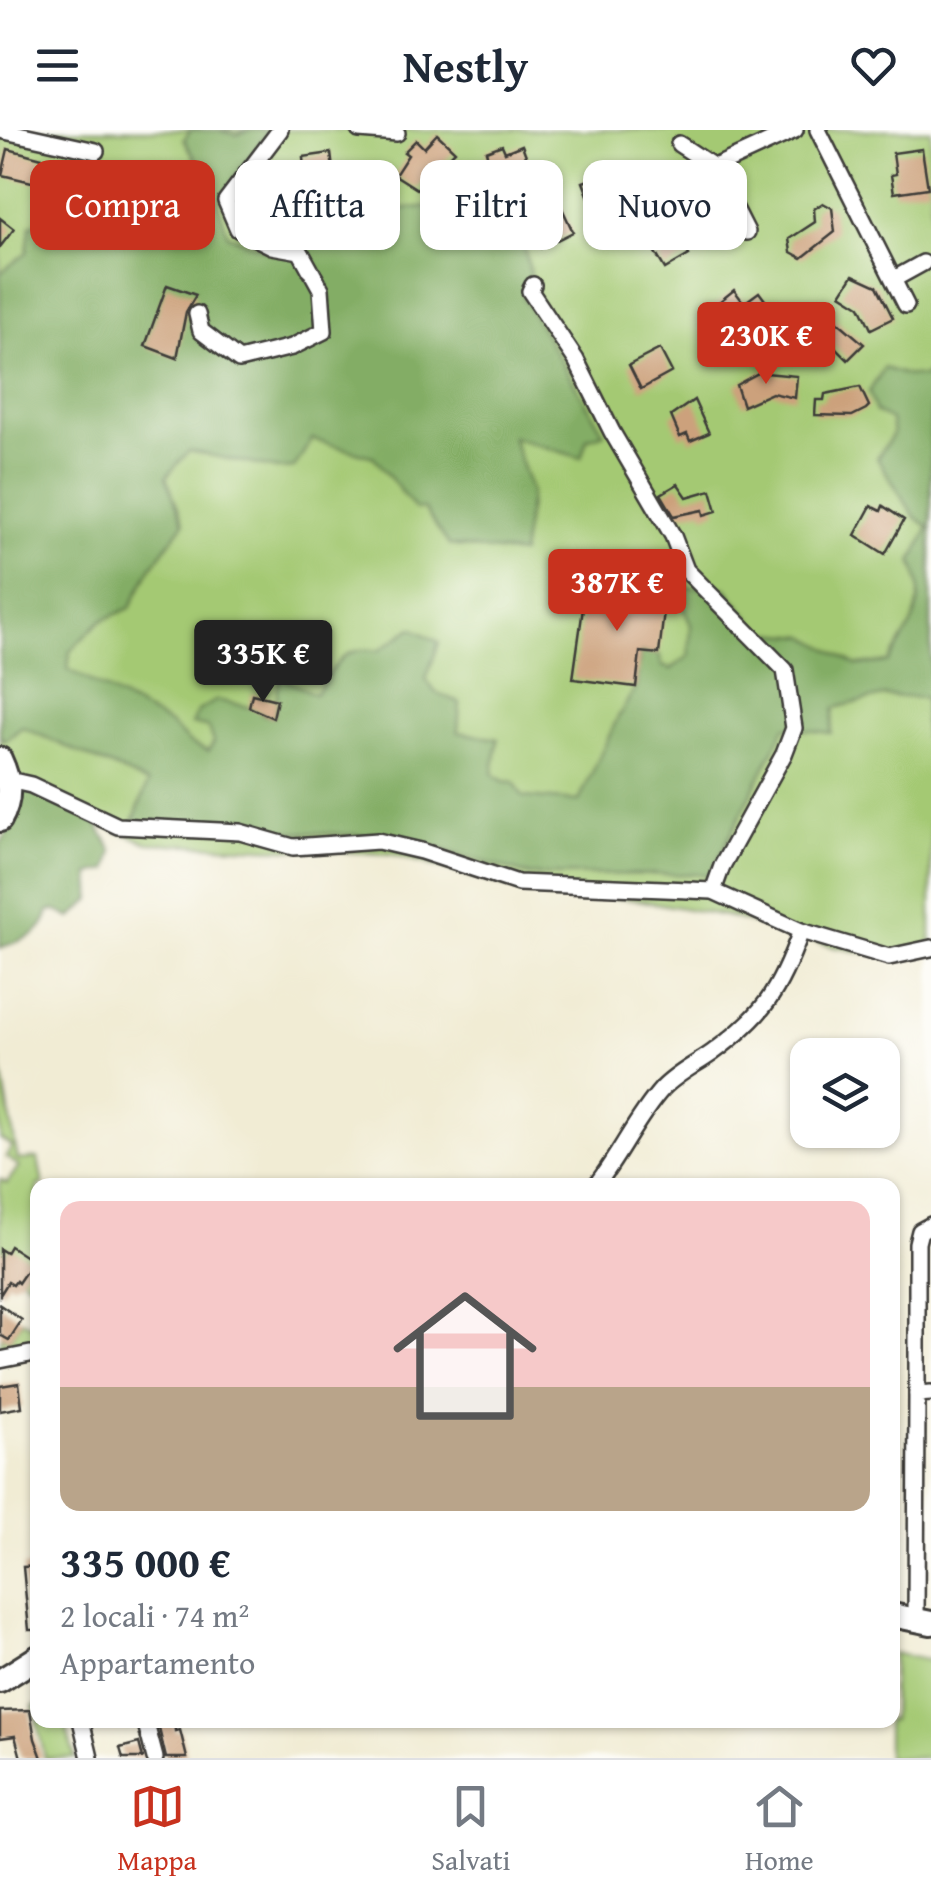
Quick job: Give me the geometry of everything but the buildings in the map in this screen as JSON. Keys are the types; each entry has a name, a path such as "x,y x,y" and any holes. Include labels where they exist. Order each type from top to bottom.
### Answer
{"street":[{"path":"0,130 96,151"},
{"path":"197,314 201,332 239,360 292,347 324,331 320,290 300,251 272,246 238,229 226,200 280,130"},
{"path":"359,130 397,133"},
{"path":"729,160 795,130"},
{"path":"818,130 906,305"},
{"path":"678,144 703,160"},
{"path":"894,279 924,263"},
{"path":"533,284 530,291 576,360 612,432 673,536 686,570 785,670 794,728 784,754 722,866 713,892"},
{"path":"4,769 118,826 240,832 293,848 378,841 421,851 518,884 713,892 801,932 889,957 931,948"},
{"path":"0,820 9,796 4,769"},
{"path":"601,1178 661,1090 763,1012 783,977 801,932"},
{"path":"924,1622 924,1393 917,1242 920,1230 931,1224"},
{"path":"0,1360 30,1354"},
{"path":"0,1682 30,1662"},
{"path":"83,1728 90,1758"},
{"path":"148,1728 155,1758"}],"green space":[{"path":"0,130 931,130 931,946 893,958 834,947 731,917 638,900 523,891 392,854 148,843 41,802 0,763"},
{"path":"191,130 236,135 269,130 248,160 235,160 235,179 218,203 228,235 235,238 235,250 267,250 277,254 280,250 400,250 400,209 420,207 420,250 525,250 531,277 523,298 604,433 587,439 581,458 512,437 531,491 521,554 449,545 424,509 415,509 374,457 312,439 294,468 277,469 189,451 166,477 184,523 151,568 130,608 99,622 70,651 68,669 170,724 190,743 208,751 214,742 209,728 192,724 198,711 217,700 262,710 261,714 273,717 280,677 315,694 347,654 378,651 412,628 439,642 426,679 435,692 460,703 458,732 498,739 493,774 514,782 523,797 579,801 636,687 640,652 659,654 662,666 671,669 689,656 691,625 674,587 726,588 766,633 806,636 857,665 888,662 915,614 919,590 912,561 929,527 915,517 877,458 893,434 891,420 876,412 869,392 884,368 925,377 931,367 931,738 924,738 925,698 883,696 834,708 831,733 785,727 711,874 528,875 399,837 132,824 148,783 22,727 5,741 0,736 0,273 27,252 30,226 30,250 215,250 215,160 196,160 184,139"},
{"path":"25,790 35,791 97,824 113,851 108,870 90,874 92,899 71,918 49,911 37,932 0,948 0,844 13,822 17,798"},
{"path":"0,1061 18,1160 38,1158 42,1178 30,1178 30,1284 21,1278 11,1247 4,1255 0,1249 0,1179 7,1183 19,1166 6,1157 12,1146 0,1139"},
{"path":"22,1320 30,1325 30,1345 0,1351 2,1336 9,1340"},
{"path":"900,1654 931,1661 931,1758 887,1758 887,1728 900,1728"},
{"path":"38,1728 66,1728 75,1758 45,1758"}]}
